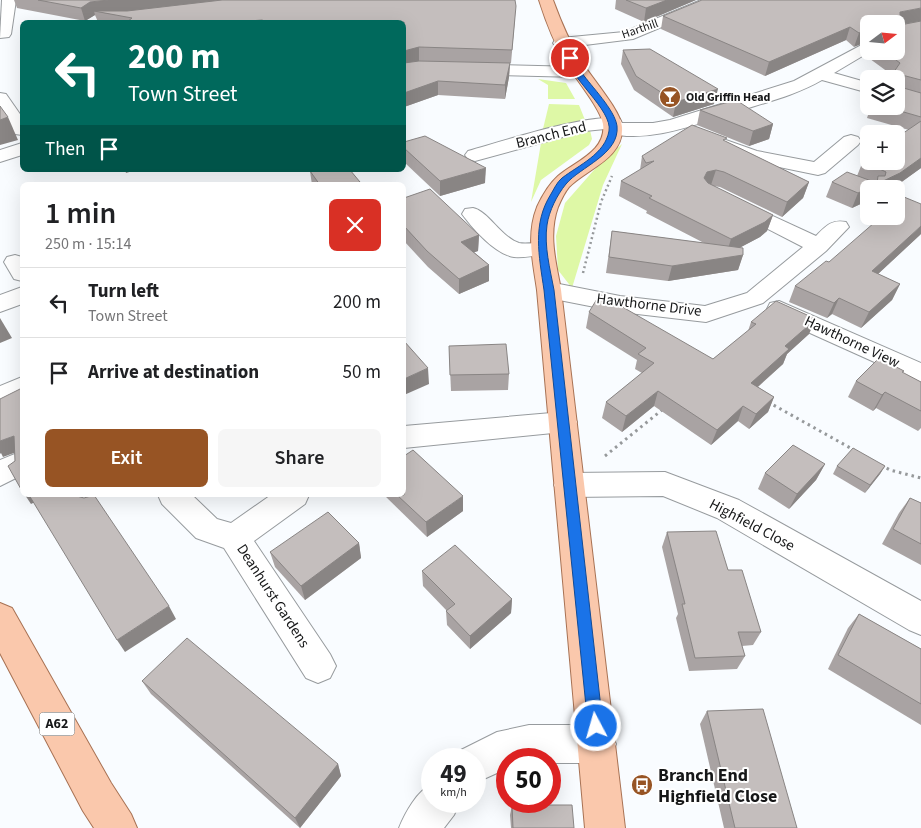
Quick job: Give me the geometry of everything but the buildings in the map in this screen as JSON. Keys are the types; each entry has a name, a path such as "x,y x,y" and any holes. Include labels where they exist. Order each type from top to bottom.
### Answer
{"main road":[{"path":"546,0 562,43 578,72 603,107 613,126"},
{"name":"Branch End","path":"605,828 598,744 563,422 563,293 542,248 543,225 550,202 563,181 594,159 609,144 613,126"},
{"name":"A62","path":"0,619 117,828"}],"street":[{"path":"9,0 1,34 20,32"},
{"name":"Harthill","path":"562,43 627,36 714,0"},
{"path":"613,126 653,129 673,126 800,85 860,51"},
{"path":"406,70 419,68 578,72"},
{"path":"820,74 860,85"},
{"path":"0,98 20,127"},
{"name":"Branch End","path":"475,155 584,126 613,126"},
{"path":"673,126 752,156 826,173 851,141"},
{"path":"0,156 20,150"},
{"path":"721,198 818,246"},
{"path":"473,214 487,230 515,250 542,248"},
{"name":"Hawthorne Drive","path":"563,293 620,304 706,314 755,298 838,227"},
{"path":"0,304 20,296"},
{"name":"Hawthorne View","path":"755,298 921,374"},
{"path":"0,398 20,388"},
{"path":"406,437 563,422"},
{"path":"0,474 20,463"},
{"name":"Highfield Close","path":"569,485 665,484 728,510 921,619"},
{"path":"175,497 207,529 234,538"},
{"path":"197,497 234,538"},
{"name":"Deanhurst Gardens","path":"291,497 234,538 318,666"},
{"path":"486,758 497,751 529,744 598,744"},
{"path":"419,828 431,813"}],"path":[{"path":"563,293 629,143 613,126"},
{"path":"762,399 855,451"},
{"path":"569,485 665,408"},
{"path":"872,460 890,470 921,478"}],"green space":[{"path":"538,79 566,83 575,99 548,99 548,85"},
{"path":"549,104 579,105 585,120 542,133"},
{"path":"590,130 592,139 589,145 541,180 531,202 541,143 573,132"},
{"path":"622,144 603,185 572,288 558,270 556,236 565,203 594,170"}],"place":[{"name":"Old Griffin Head","path":"670,97"},
{"name":"Branch End Highfield Close","path":"642,785"}],"route":[{"path":"570,58 613,123 614,129 609,144 594,159 563,181 550,202 543,225 542,248 549,290 596,726"}]}
